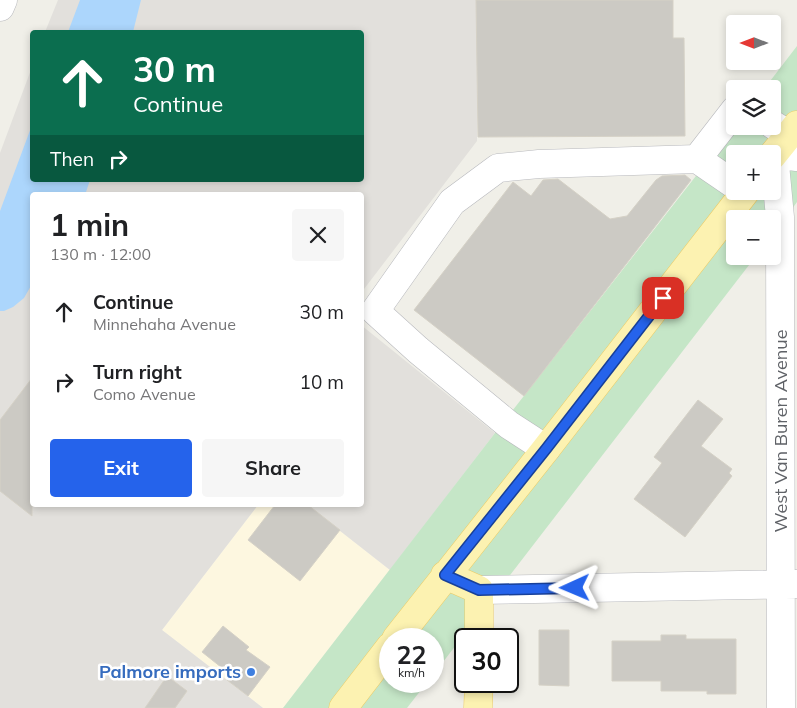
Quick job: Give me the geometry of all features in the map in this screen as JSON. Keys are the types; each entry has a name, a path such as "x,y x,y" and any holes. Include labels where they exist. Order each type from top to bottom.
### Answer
{"main road":[{"path":"404,628 546,449 738,200"},
{"path":"445,575 479,590 479,628"},
{"path":"343,708 379,661"},
{"path":"478,693 478,708"}],"street":[{"path":"0,7 3,0"},
{"path":"697,159 726,122"},
{"name":"West Van Buren Avenue","path":"781,708 789,584 780,217 784,142"},
{"path":"546,449 509,425 418,350 375,311 452,202 498,168 539,164 697,159 726,179"},
{"path":"479,590 789,584"}],"shaded area":[{"path":"58,0 477,0 477,141 364,289 364,192 30,192 30,507 256,507 162,630 263,708 0,708 0,153 30,72 30,182 364,182 364,30 46,30"},
{"path":"364,327 495,433 390,570 310,507 364,507"},
{"path":"256,507 310,507 390,570 283,708 263,708 162,630"}],"green space":[{"path":"797,46 797,202 781,224 781,210 726,210 726,265 749,265 469,628 454,628 454,648 444,661 444,628 379,628 379,693 419,693 407,708 283,708 728,135 781,135 781,80 771,80 779,70 781,70 781,67"}],"water":[{"path":"80,0 141,0 134,30 69,30"},
{"path":"30,130 30,182 89,182 86,192 30,192 30,288 24,298 13,307 4,311 0,311 0,211"}],"building":[{"path":"476,0 673,0 673,38 684,38 685,136 478,137"},
{"path":"685,175 691,180 524,396 414,310 513,182 531,196 543,180 558,179 610,219 627,216 656,180 662,176"},
{"path":"30,381 30,507 32,507 32,516 0,491 0,420"},
{"path":"698,400 723,419 701,446 732,469 729,473 732,476 685,537 634,499 662,463 654,457"},
{"path":"273,507 311,507 340,530 300,581 248,540"},
{"path":"223,626 249,647 246,650 270,667 248,696 227,680 231,675 202,652"},
{"path":"539,630 569,630 569,686 539,685"},
{"path":"661,635 686,635 686,639 736,639 736,694 707,694 707,691 661,691 661,681 612,681 612,641 661,641"},
{"path":"167,676 187,691 175,708 145,708"}],"place":[{"name":"Palmore imports","path":"251,672"}],"route":[{"path":"575,588 479,590 445,575 663,298"}]}
